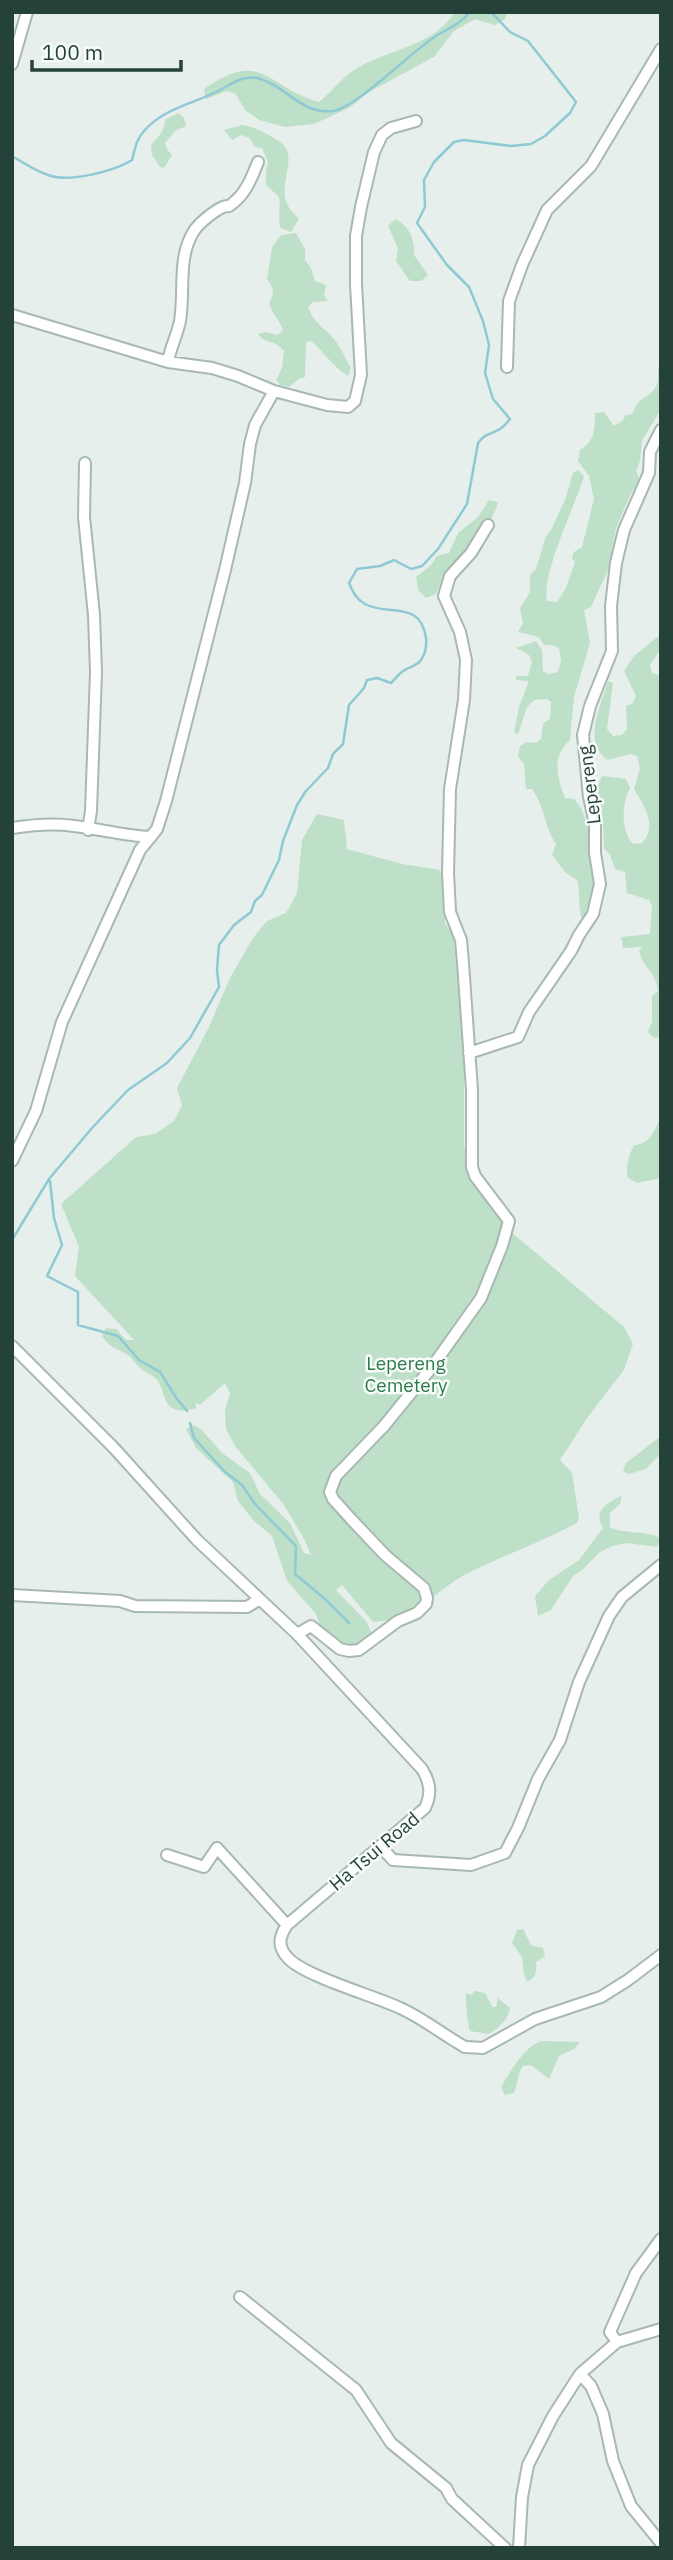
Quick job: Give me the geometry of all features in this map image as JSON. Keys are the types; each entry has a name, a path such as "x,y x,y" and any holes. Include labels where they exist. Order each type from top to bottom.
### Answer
{"street":[{"path":"12,64 27,12"},
{"path":"507,367 509,301 547,210 591,166 661,49"},
{"path":"12,315 168,362 212,369 274,391 327,405 348,407 355,401 361,375 356,236 361,207 377,143 391,128 416,121"},
{"path":"168,362 176,342 181,317 184,265 190,237 196,227 241,196 258,162"},
{"path":"12,1161 36,1111 62,1022 140,850 157,829 225,570 245,483 250,443 255,425 274,391"},
{"name":"Lepereng","path":"468,1053 518,1037 529,1012 593,914 600,884 583,735 590,706 612,651 611,606 616,563 624,530 649,473 650,452 661,430"},
{"path":"85,463 84,517 94,615 96,672 88,830"},
{"path":"297,1634 311,1626 340,1649 359,1650 377,1634 398,1620 417,1613 426,1604 424,1588 385,1555 342,1509 330,1492 336,1476 384,1426 474,1309 502,1246 509,1222 475,1176 472,1167 472,1090 461,940 450,912 448,873 450,789 464,700 466,660 460,632 444,596 450,576 471,553 488,525"},
{"path":"12,828 32,825 75,826 151,837"},
{"name":"Ha Tsui Road","path":"12,1346 114,1448 197,1540 297,1634 422,1769 429,1780 429,1798 425,1808 287,1925"},
{"path":"381,1847 393,1860 471,1865 505,1853 538,1779 560,1741 579,1682 609,1616 622,1597 661,1565"},
{"path":"12,1595 120,1601 135,1606 247,1607 260,1599"},
{"path":"167,1854 204,1867 217,1848 287,1925 280,1936 281,1948 288,1959 298,1966 401,2008 464,2047 483,2048 535,2019 601,1997 661,1955"},
{"path":"617,2342 611,2332 636,2273 661,2239"},
{"path":"240,2297 356,2390 391,2443 446,2488 452,2499 505,2548"},
{"path":"519,2548 522,2497 528,2465 553,2416 580,2374 617,2342 661,2329"},
{"path":"580,2374 591,2386 603,2414 613,2461 631,2507 661,2543"}],"green space":[{"path":"455,12 507,12 505,19 495,25 475,19 454,31 434,57 369,92 349,108 314,124 285,127 259,120 245,110 235,93 227,91 206,99 204,89 224,77 252,71 264,74 319,102 351,72 422,40 445,24"},
{"path":"178,113 184,118 186,126 175,131 165,143 172,155 164,168 160,167 152,155 151,145 162,132 166,119"},
{"path":"242,125 269,135 284,145 288,152 286,201 299,219 291,232 281,228 279,197 266,185 268,162 262,148 255,147 250,138 241,135 232,140 224,130"},
{"path":"395,219 408,230 414,244 414,255 428,275 421,281 410,281 396,261 398,248 388,226"},
{"path":"296,233 305,249 305,260 315,281 326,285 324,296 328,301 313,302 308,307 314,318 337,343 351,368 348,376 311,341 306,342 305,377 289,387 280,385 276,380 282,368 284,351 258,334 266,332 278,335 283,330 269,303 273,291 267,279 272,247 281,235"},
{"path":"661,360 661,409 642,441 636,471 640,480 631,493 616,528 608,570 591,607 584,610 590,643 574,697 570,740 558,760 558,775 565,798 574,799 589,828 591,870 595,885 583,921 577,880 566,873 552,855 556,844 537,796 532,789 526,789 524,764 518,757 520,746 526,742 536,743 541,739 543,723 550,719 551,702 547,699 534,700 527,707 518,734 514,733 519,707 529,681 516,680 516,676 528,676 532,662 529,655 516,648 536,641 542,650 543,671 549,674 558,672 561,661 559,648 544,645 539,637 518,632 523,623 520,608 530,592 530,575 536,569 546,536 565,500 573,473 578,470 584,476 554,557 549,574 547,601 557,602 566,588 575,562 572,558 574,552 582,547 594,499 589,476 578,461 580,450 589,443 593,434 595,413 604,412 614,426 626,415 632,414 638,403 657,385"},
{"path":"489,500 498,502 486,527 449,570 436,594 426,598 418,590 416,577 431,565 437,556 449,553 458,533 478,517"},
{"path":"661,634 661,649 650,665 652,673 661,676 661,1037 654,1038 648,1032 652,1022 652,996 658,991 656,984 643,961 639,950 641,947 623,948 621,937 650,934 652,906 649,900 627,893 625,872 615,869 604,848 598,793 603,776 626,779 630,788 624,809 626,832 633,844 642,843 647,836 649,823 634,789 640,768 637,756 630,754 608,760 600,753 595,733 598,711 608,681 613,683 607,729 613,736 622,735 627,729 626,706 632,704 636,696 624,671 634,656"},
{"name":"Lepereng Cemetery","path":"317,814 344,820 347,849 402,864 440,870 445,897 445,924 453,933 464,1049 464,1144 469,1178 493,1204 505,1227 624,1327 633,1344 624,1370 587,1418 560,1460 572,1473 579,1518 577,1523 468,1573 395,1619 373,1622 342,1585 336,1590 366,1621 372,1634 359,1645 336,1643 321,1628 316,1614 287,1581 272,1536 254,1521 238,1501 233,1482 196,1448 186,1429 194,1425 201,1429 222,1453 250,1473 260,1494 290,1523 304,1553 311,1555 284,1505 235,1446 226,1429 225,1411 230,1393 225,1383 200,1405 196,1403 196,1408 182,1411 174,1409 168,1404 156,1379 142,1370 129,1356 108,1344 102,1336 106,1328 116,1329 126,1340 134,1340 75,1276 79,1247 61,1204 136,1137 155,1134 174,1121 182,1105 177,1088 208,1029 230,978 253,938 267,921 286,913 297,893 302,840"},
{"path":"661,1117 661,1178 637,1183 628,1178 627,1174 631,1153 634,1145 648,1139"},
{"path":"661,1436 661,1453 646,1469 629,1474 623,1471 626,1463"},
{"path":"622,1495 620,1504 610,1513 610,1527 661,1538 657,1547 626,1543 599,1553 573,1576 551,1610 538,1616 535,1596 549,1580 579,1560 603,1528 600,1512"},
{"path":"523,1929 531,1945 543,1948 545,1956 536,1962 535,1974 527,1982 522,1957 512,1943 517,1930"},
{"path":"475,1991 485,1993 493,2007 496,2007 498,1998 510,2008 508,2016 496,2030 488,2034 470,2031 469,2028 466,1993 471,1995"},
{"path":"541,2041 580,2042 574,2049 559,2056 549,2079 531,2065 523,2066 514,2093 505,2095 501,2087 513,2067 523,2054"}],"waterway":[{"path":"12,156 51,176 70,178 115,168 132,160 141,134 160,117 246,78 267,82 312,109 333,111 356,100 426,43 470,12"},
{"path":"12,1240 49,1179 92,1128 128,1090 167,1063 190,1038 219,987 219,945 234,925 251,912 255,901 262,895 279,860 283,841 297,805 328,768 333,754 343,744 349,705 364,688 367,680 377,678 391,683 403,671 419,662 424,655 426,638 423,626 417,618 402,611 374,608 365,604 357,598 349,583 357,569 380,566 394,560 411,569 422,566 438,549 467,504 478,443 510,419 493,399 485,373 489,345 483,321 469,287 447,265 417,223 425,207 424,180 434,162 454,142 464,140 511,146 531,144 545,136 570,113 576,102 528,41 510,32 491,12"},
{"path":"50,1181 54,1218 62,1245 47,1276 78,1292 78,1325 118,1336 139,1360 160,1372 187,1411"},
{"path":"190,1423 194,1438 225,1472 242,1485 255,1504 296,1546 295,1574 349,1623"}]}
